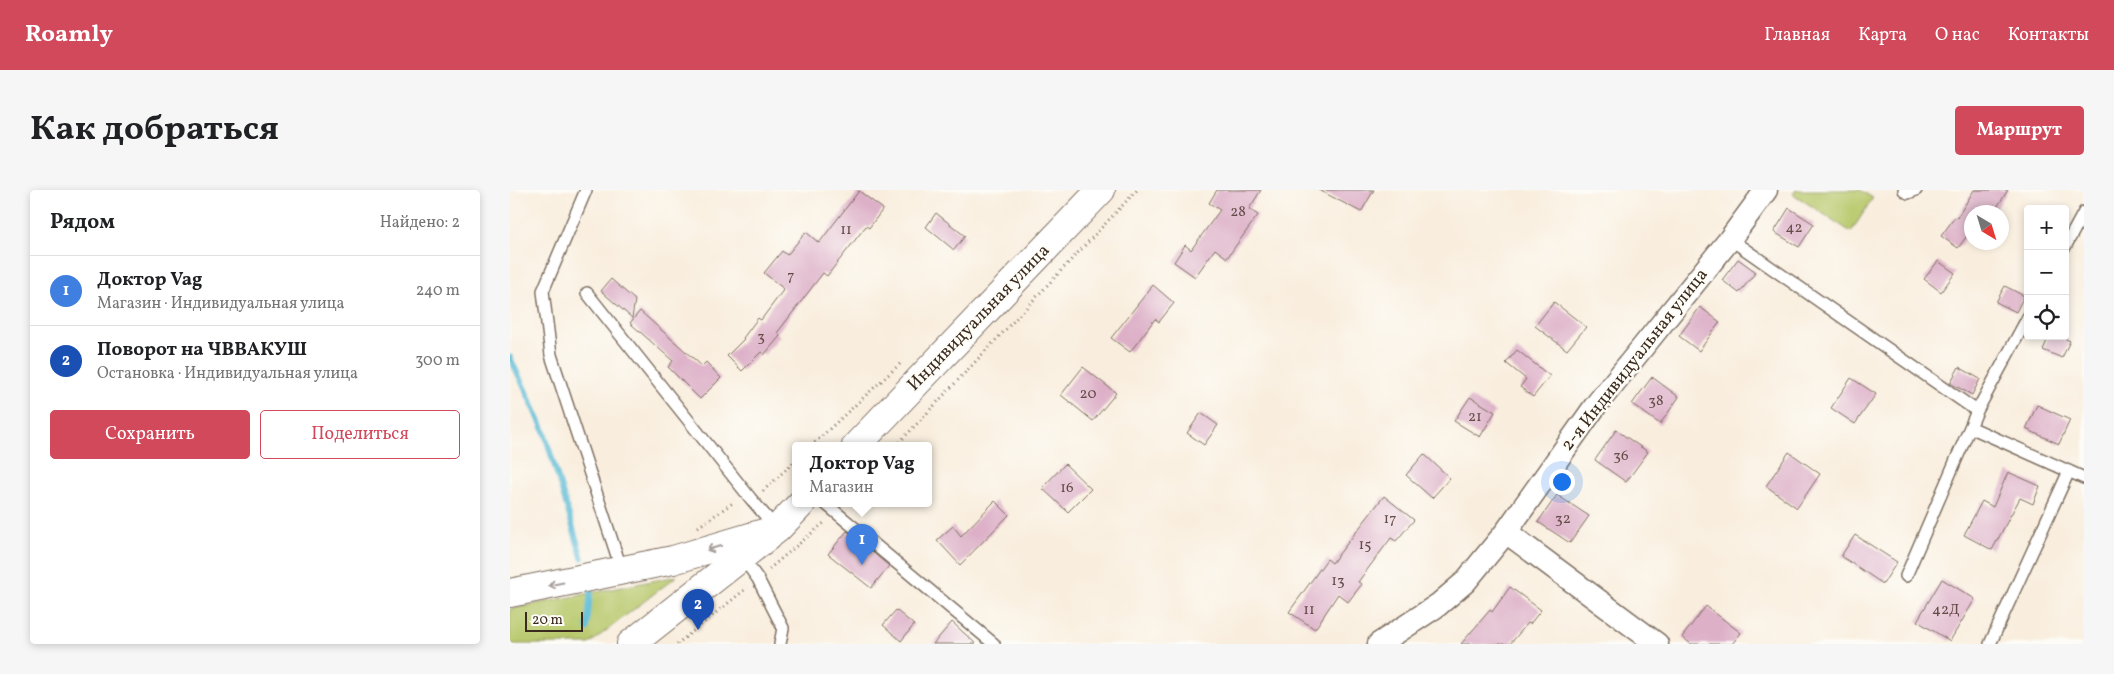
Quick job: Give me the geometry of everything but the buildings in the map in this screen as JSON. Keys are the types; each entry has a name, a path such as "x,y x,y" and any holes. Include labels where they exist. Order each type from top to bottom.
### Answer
{"main road":[{"name":"Индивидуальная улица","path":"860,442 1101,190"},
{"path":"631,644 777,529 798,507"},
{"path":"510,593 673,560 777,529"}],"street":[{"name":"2-я Индивидуальная улица","path":"1379,644 1438,606 1465,582 1506,532 1596,405 1730,239 1766,190"},
{"path":"1506,532 1657,644"}],"lane":[{"path":"586,190 543,291 550,355 622,571"},
{"path":"1904,190 1908,193 1916,190"},
{"path":"2069,240 2084,212"},
{"path":"1730,239 1977,411"},
{"path":"587,293 777,529"},
{"path":"1906,576 1977,411 2024,323"},
{"path":"1970,427 2084,478"},
{"path":"1990,644 2069,472"},
{"path":"830,507 994,644"},
{"path":"742,557 758,579 783,628 780,644"}],"path":[{"path":"900,442 1137,190"},
{"path":"815,442 908,356"},
{"path":"697,528 733,502 751,499 760,494 792,464"}],"green space":[{"path":"1796,190 1860,190 1873,198 1851,232 1793,194"},
{"path":"677,576 589,644 510,644 510,609"}],"waterway":[{"path":"510,357 543,428 582,558"},
{"path":"587,629 591,587"}],"place":[{"name":"Доктор Vag","path":"862,565"},
{"name":"Поворот на ЧВВАКУШ","path":"698,630"}]}
